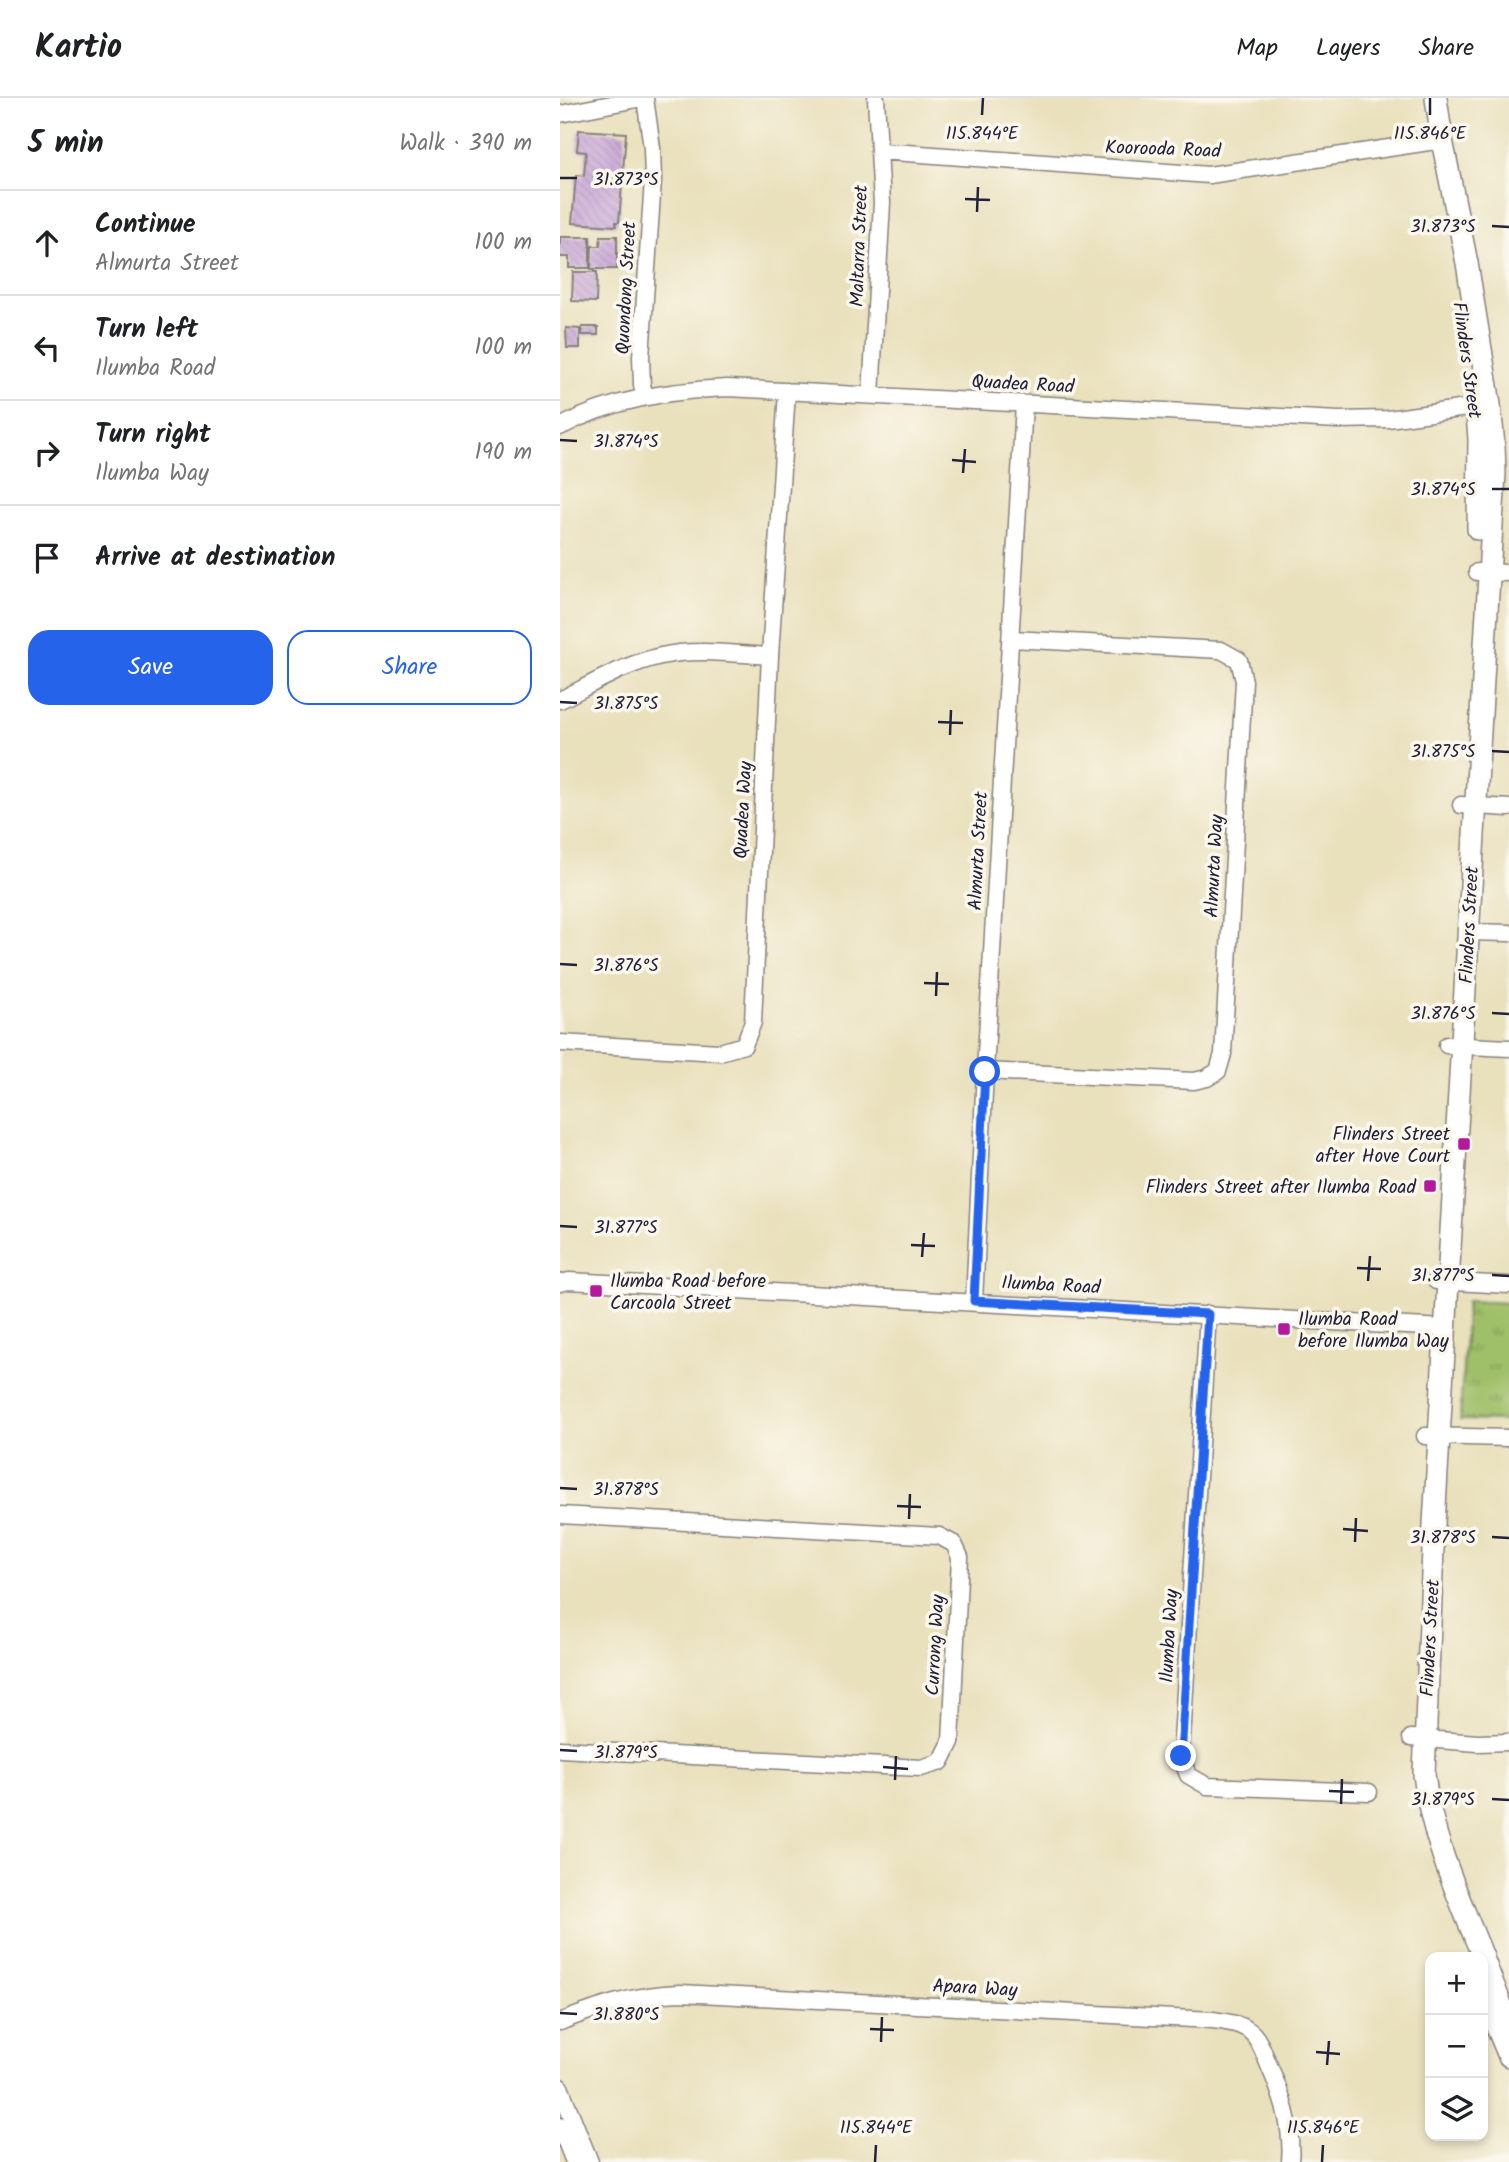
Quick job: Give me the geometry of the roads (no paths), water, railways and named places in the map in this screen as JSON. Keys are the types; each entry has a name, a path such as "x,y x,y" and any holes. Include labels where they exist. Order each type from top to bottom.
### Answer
{"main road":[{"name":"Flinders Street","path":"1425,98 1437,140 1483,406 1479,439 1491,572 1468,806 1454,1045 1432,1436 1430,1656 1411,1790 1428,1858 1466,1952"},
{"name":"Flinders Street","path":"1436,98 1437,140"},
{"name":"Flinders Street","path":"1454,1045 1468,932 1468,806"},
{"name":"Flinders Street","path":"1417,1739 1427,1802 1438,1840 1481,1952"},
{"name":"Flinders Street","path":"1488,1970 1509,2025"},
{"path":"1488,2004 1509,2056"}],"street":[{"path":"560,114 644,98"},
{"name":"Quondong Street","path":"644,98 652,148 653,180 642,358 642,385 645,396"},
{"name":"Maltarra Street","path":"872,395 883,203 876,98"},
{"name":"Koorooda Road","path":"880,151 1209,175 1437,140"},
{"name":"Quadea Road","path":"560,427 614,405 645,396 727,388 1338,420 1388,419 1483,406"},
{"name":"Quadea Way","path":"560,1044 720,1052 744,1045 753,1022 770,656 787,391"},
{"name":"Almurta Street","path":"974,1301 1024,404"},
{"name":"Almurta Way","path":"985,1072 1194,1081 1207,1078 1218,1071 1223,1054 1244,681 1239,660 1222,650 1011,639"},
{"path":"560,700 637,663 662,655 687,652 770,656"},
{"path":"1468,806 1509,808"},
{"path":"1468,932 1509,933"},
{"path":"1454,1045 1509,1048"},
{"name":"Ilumba Road","path":"563,1281 1439,1328"},
{"path":"1442,1282 1509,1285"},
{"name":"Ilumba Way","path":"1208,1314 1181,1756 1188,1775 1207,1787 1369,1792"},
{"path":"1432,1436 1509,1438"},
{"name":"Currong Way","path":"560,1515 939,1536 954,1544 960,1557 951,1742 941,1762 921,1768 560,1749"},
{"path":"1417,1739 1509,1742"},
{"name":"Apara Way","path":"560,2022 600,2006 643,1995 680,1993 1227,2022 1240,2025 1254,2035 1263,2050 1286,2110 1290,2131 1290,2162"},
{"path":"560,2087 582,2160"},
{"path":"560,2126 582,2160"}],"place":[{"name":"Flinders Street after Hove Court","path":"1464,1144"},
{"name":"Flinders Street after Ilumba Road","path":"1430,1186"},
{"name":"Ilumba Road before Carcoola Street","path":"596,1291"},
{"name":"Ilumba Road before Ilumba Way","path":"1284,1329"}]}
